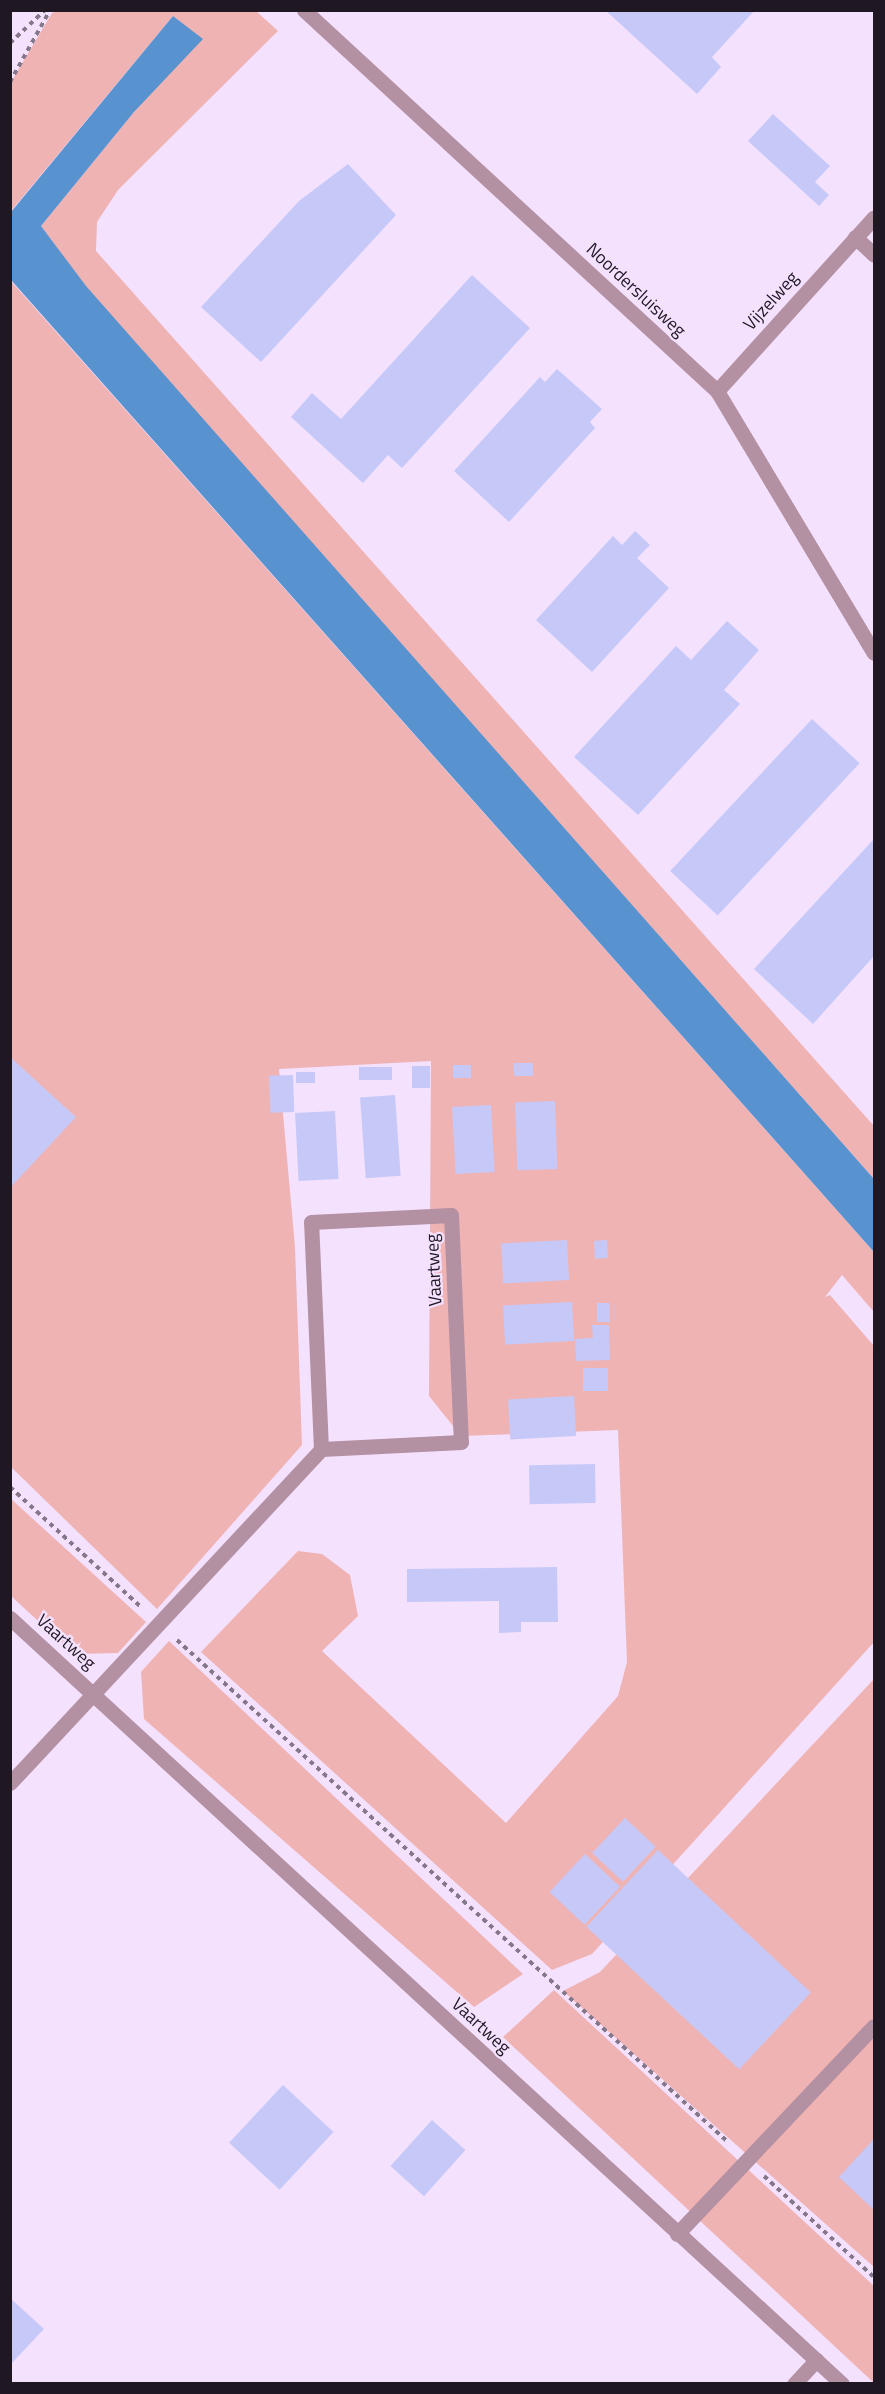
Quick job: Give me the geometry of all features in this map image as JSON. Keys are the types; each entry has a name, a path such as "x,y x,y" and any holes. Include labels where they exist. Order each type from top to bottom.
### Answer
{"street":[{"name":"Noordersluisweg","path":"304,10 717,391 874,653"},
{"name":"Vijzelweg","path":"717,391 874,217"},
{"path":"855,237 874,255"},
{"name":"Vaartweg","path":"95,1695 321,1449 461,1442 451,1215 311,1222 321,1449"},
{"name":"Vaartweg","path":"10,1618 842,2384"},
{"path":"10,1784 95,1695"},
{"path":"677,2234 874,2026"},
{"path":"794,2384 816,2360"}],"path":[{"path":"10,43 45,10"},
{"path":"10,82 50,10"},
{"path":"10,1487 874,2277"}],"shaded area":[{"path":"60,10 256,11 278,31 118,190 97,222 96,251 874,1126 874,1179 85,286 41,226 134,112 202,39 173,16 11,211 11,82 52,13"},
{"path":"10,280 874,1252 874,1312 842,1275 825,1297 830,1295 874,1346 874,1642 592,1954 552,1970 201,1652 298,1551 322,1554 350,1575 358,1616 322,1651 506,1823 618,1696 627,1662 618,1430 461,1436 429,1396 431,1061 279,1069 295,1247 302,1445 157,1609 11,1467"},
{"path":"10,1498 146,1622 118,1653 74,1654 11,1596"},
{"path":"169,1641 523,1974 474,2007 144,1719 141,1672"},
{"path":"874,1679 874,2267 563,1991 600,1972"},
{"path":"554,1990 874,2286 874,2383 503,2037"}],"water":[{"path":"173,16 203,39 134,112 41,226 86,286 874,1179 874,1252 11,280 11,212"}],"building":[{"path":"605,10 755,10 712,57 721,67 697,94"},
{"path":"773,114 830,166 815,182 829,195 819,206 748,141"},
{"path":"348,164 396,215 261,362 201,307 299,201"},
{"path":"472,275 530,328 402,468 388,455 363,483 291,417 312,393 341,419"},
{"path":"557,369 602,409 590,422 595,428 509,522 454,471 540,377 545,382"},
{"path":"635,531 650,545 637,558 669,588 592,672 536,620 613,536 622,545"},
{"path":"727,621 759,650 724,690 740,704 638,815 574,757 676,646 691,660"},
{"path":"812,719 860,763 718,915 670,871"},
{"path":"874,839 874,956 813,1024 754,969"},
{"path":"10,1057 76,1117 10,1188"},
{"path":"514,1063 533,1063 533,1076 514,1076"},
{"path":"453,1065 471,1065 471,1078 453,1078"},
{"path":"412,1066 430,1066 430,1088 412,1088"},
{"path":"359,1067 392,1067 392,1080 359,1080"},
{"path":"296,1072 315,1072 315,1083 296,1083"},
{"path":"293,1075 294,1112 270,1113 269,1076"},
{"path":"395,1095 401,1176 366,1178 360,1097"},
{"path":"555,1101 557,1169 517,1170 515,1102"},
{"path":"491,1105 495,1172 456,1174 452,1107"},
{"path":"335,1111 339,1179 299,1181 295,1113"},
{"path":"567,1240 569,1280 503,1283 501,1243"},
{"path":"607,1240 608,1258 595,1259 594,1241"},
{"path":"572,1302 574,1341 505,1345 503,1306"},
{"path":"597,1303 610,1303 610,1322 597,1322"},
{"path":"592,1325 609,1325 610,1360 576,1361 575,1339 593,1338"},
{"path":"583,1368 608,1368 608,1391 583,1391"},
{"path":"574,1396 576,1436 510,1439 508,1399"},
{"path":"595,1464 596,1503 530,1504 529,1465"},
{"path":"557,1567 558,1622 521,1622 521,1632 499,1633 499,1601 407,1602 407,1569"},
{"path":"625,1818 656,1847 623,1882 592,1853"},
{"path":"658,1850 811,1993 739,2069 586,1927"},
{"path":"585,1854 620,1887 585,1925 550,1892"},
{"path":"283,2085 333,2132 280,2190 229,2143"},
{"path":"432,2120 465,2150 424,2196 391,2166"},
{"path":"874,2139 874,2210 839,2177"},
{"path":"10,2298 44,2329 10,2365"}]}
